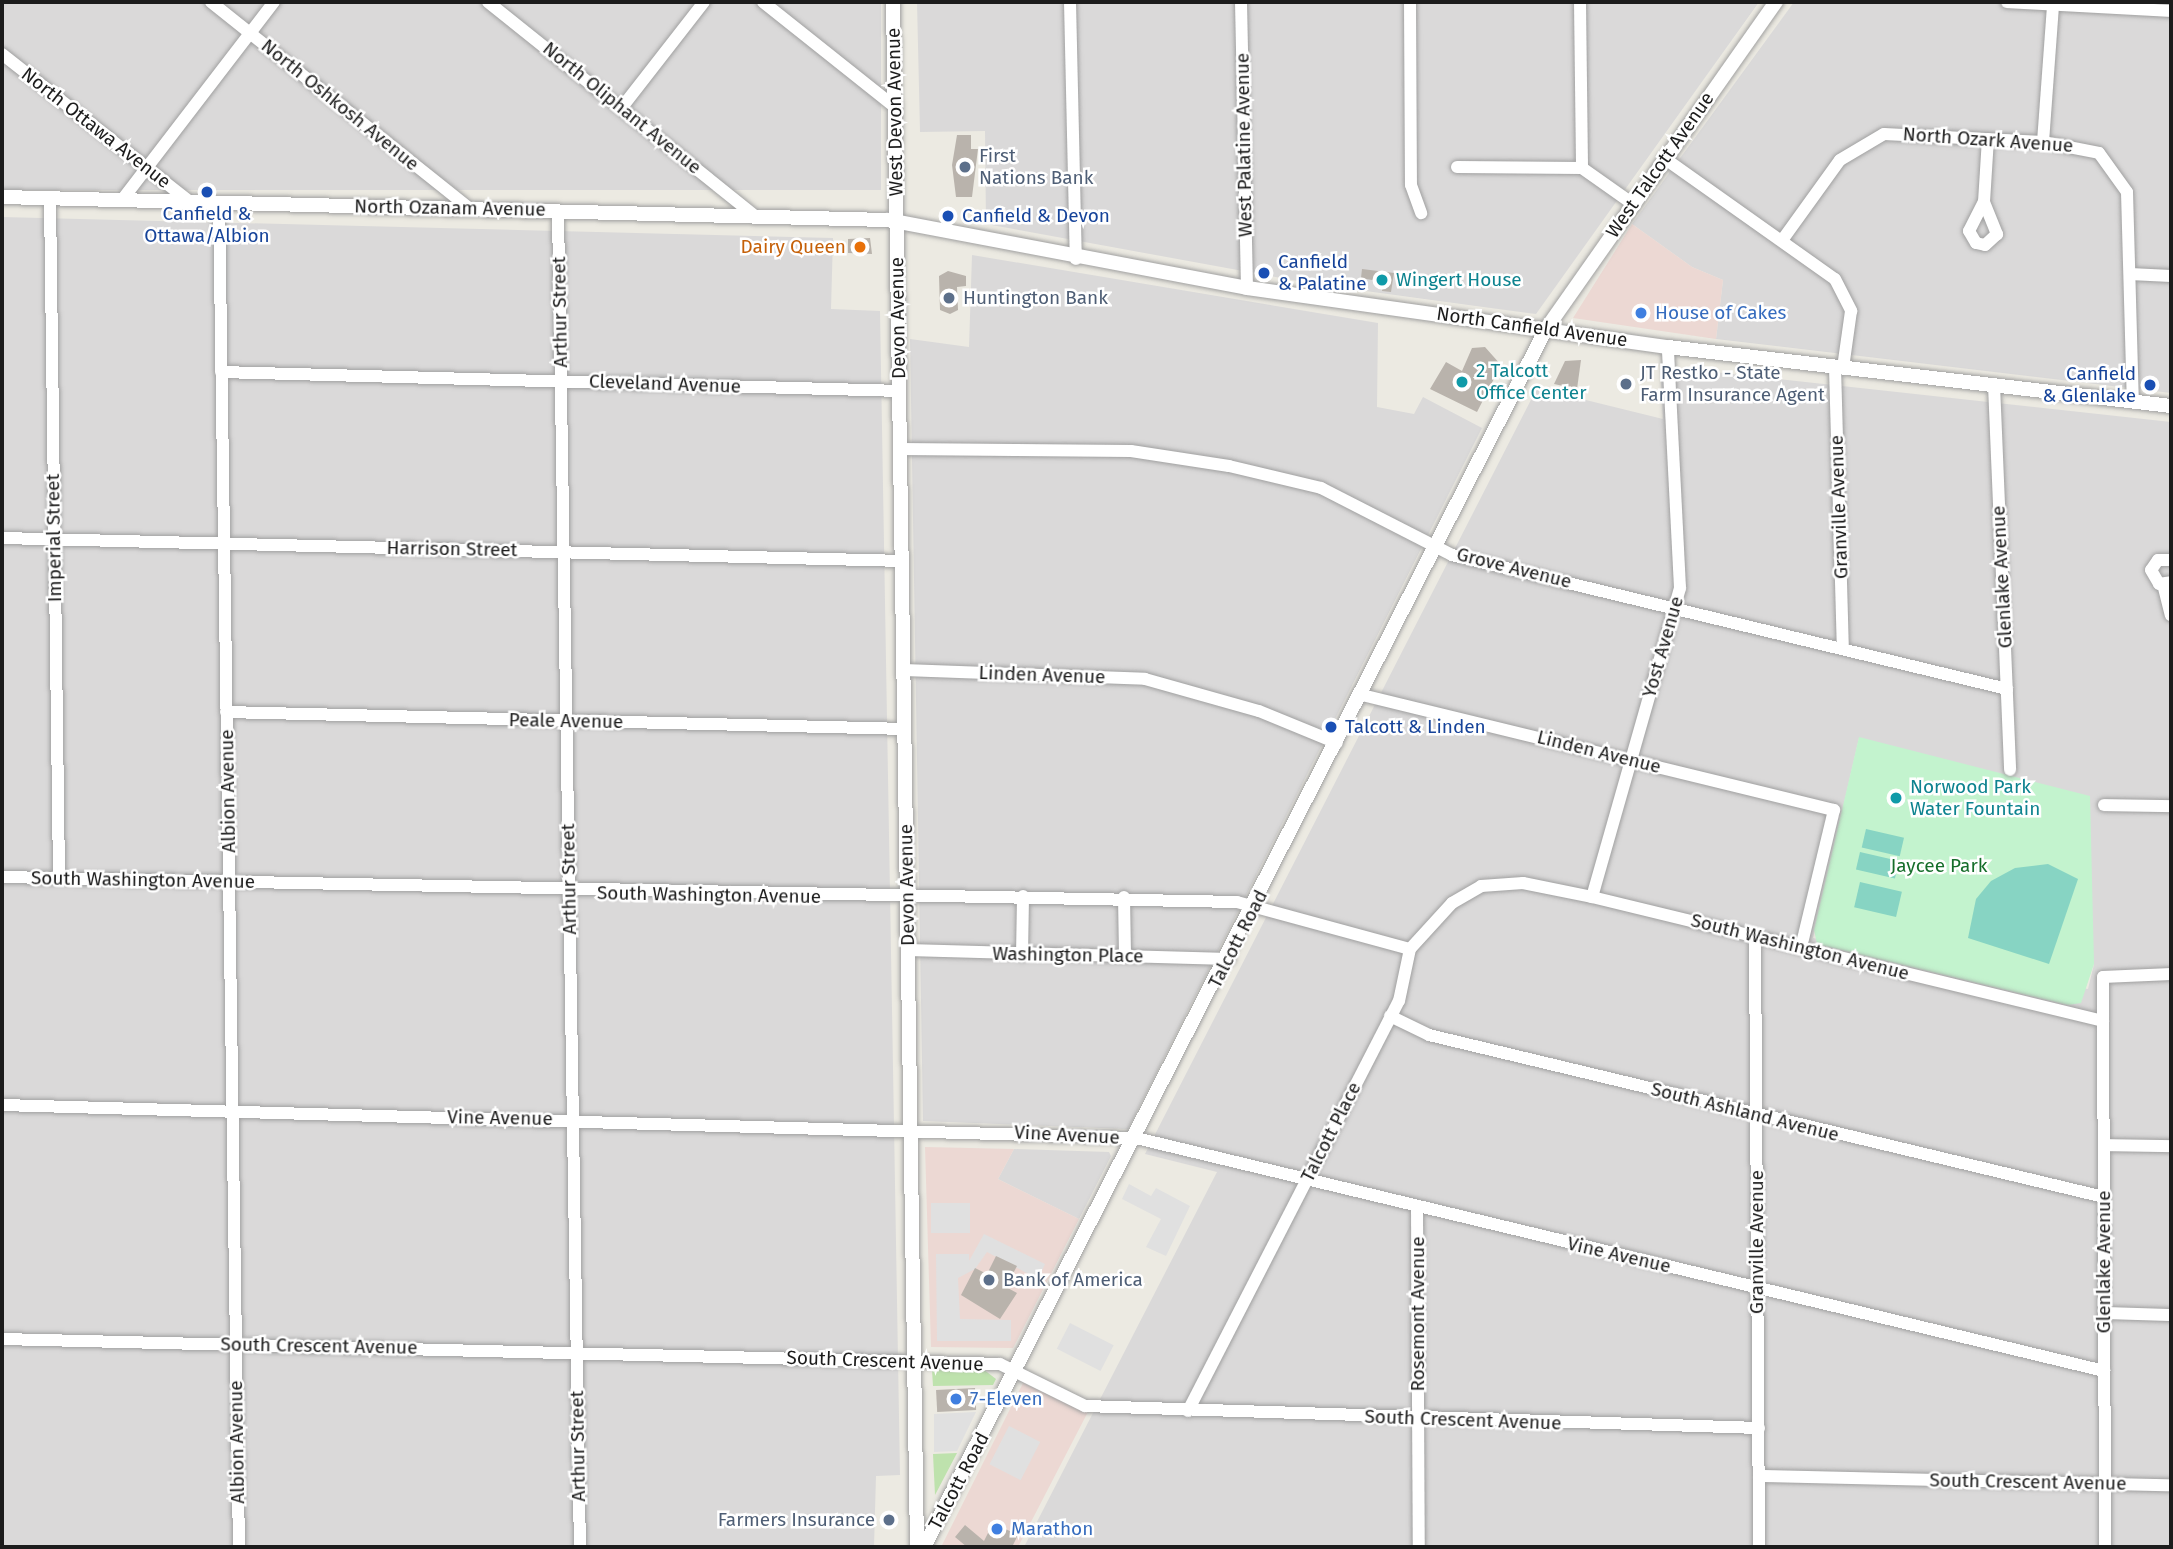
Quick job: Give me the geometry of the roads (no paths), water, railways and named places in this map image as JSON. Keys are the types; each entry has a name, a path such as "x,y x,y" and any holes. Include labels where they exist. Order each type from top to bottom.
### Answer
{"street":[{"name":"North Oshkosh Avenue","path":"211,2 470,209"},
{"path":"122,200 274,2"},
{"name":"North Oliphant Avenue","path":"488,2 623,106 755,216"},
{"path":"623,106 704,2"},
{"path":"763,2 895,107"},
{"name":"West Devon Avenue","path":"893,2 897,222"},
{"path":"1070,2 1076,259"},
{"name":"West Palatine Avenue","path":"1241,2 1247,288"},
{"path":"1410,2 1411,185 1421,213"},
{"path":"1580,2 1582,168"},
{"name":"West Talcott Avenue","path":"1546,329 1776,2"},
{"path":"2007,2 2171,11"},
{"path":"2043,142 2053,5"},
{"name":"North Ottawa Avenue","path":"2,54 190,202"},
{"name":"North Ozark Avenue","path":"1783,239 1840,160 1873,138 2043,142 2088,148 2110,163 2127,192 2130,274"},
{"path":"1984,202 1988,139"},
{"path":"1664,158 1783,239 1844,289 1851,311 1839,368"},
{"path":"1457,167 1582,168 1633,204"},
{"name":"North Ozanam Avenue","path":"2,197 897,222"},
{"name":"Imperial Street","path":"50,198 58,878"},
{"name":"Albion Avenue","path":"219,202 239,1547"},
{"name":"Arthur Street","path":"558,211 580,1547"},
{"name":"North Canfield Avenue","path":"897,222 1076,259 1247,288 1668,347 2171,406"},
{"name":"Devon Avenue","path":"897,222 917,1547"},
{"path":"2133,402 2130,274 2171,276"},
{"name":"Talcott Road","path":"924,1547 1228,959 1546,329"},
{"name":"Yost Avenue","path":"1591,897 1672,606 1680,588 1668,347"},
{"name":"Granville Avenue","path":"1839,368 1843,648"},
{"name":"Cleveland Avenue","path":"221,372 900,391"},
{"name":"Glenlake Avenue","path":"1994,385 2011,770"},
{"name":"Grove Avenue","path":"900,449 1131,452 1229,466 1321,488 1438,544 1452,555 2007,689"},
{"name":"Harrison Street","path":"2,538 902,561"},
{"path":"2171,560 2162,558 2152,566 2152,578 2167,583 2171,615"},
{"name":"Linden Avenue","path":"904,670 1145,679 1259,711 1338,743"},
{"name":"Linden Avenue","path":"1362,695 1834,810 1801,947"},
{"name":"Peale Avenue","path":"226,712 905,729"},
{"path":"2104,805 2171,806"},
{"name":"South Washington Avenue","path":"2,877 569,891 1124,897 1254,907 1410,949 1452,903 1496,882 1591,897 2103,1021"},
{"path":"1022,955 1023,896"},
{"path":"1124,897 1125,956"},
{"name":"Granville Avenue","path":"1755,937 1759,1547"},
{"name":"Talcott Place","path":"1188,1411 1403,992 1410,949"},
{"name":"Washington Place","path":"908,950 1228,959"},
{"name":"Glenlake Avenue","path":"2105,1547 2103,978 2171,974"},
{"name":"South Ashland Avenue","path":"1390,1016 1429,1035 2104,1197"},
{"name":"Vine Avenue","path":"2,1105 911,1128 1136,1138 1417,1208 2104,1371"},
{"path":"2104,1145 2171,1146"},
{"name":"Rosemont Avenue","path":"1417,1208 1419,1547"},
{"path":"2104,1313 2171,1315"},
{"name":"South Crescent Avenue","path":"2,1339 1000,1364 1078,1405 1419,1419 1759,1428"},
{"name":"South Crescent Avenue","path":"1759,1476 2171,1485"}],"place":[{"name":"First Nations Bank","path":"965,167"},
{"name":"Canfield & Ottawa/Albion","path":"207,192"},
{"name":"Canfield & Devon","path":"948,216"},
{"name":"Dairy Queen","path":"860,247"},
{"name":"Canfield & Palatine","path":"1264,273"},
{"name":"Wingert House","path":"1382,280"},
{"name":"Huntington Bank","path":"949,298"},
{"name":"House of Cakes","path":"1641,313"},
{"name":"2 Talcott Office Center","path":"1462,382"},
{"name":"JT Restko - State Farm Insurance Agent","path":"1626,384"},
{"name":"Canfield & Glenlake","path":"2150,385"},
{"name":"Talcott & Linden","path":"1331,727"},
{"name":"Norwood Park Water Fountain","path":"1896,798"},
{"name":"Bank of America","path":"989,1280"},
{"name":"7-Eleven","path":"956,1399"},
{"name":"Farmers Insurance","path":"889,1520"},
{"name":"Marathon","path":"997,1529"}],"park label":[{"name":"Jaycee Park","path":"1939,866"}]}
